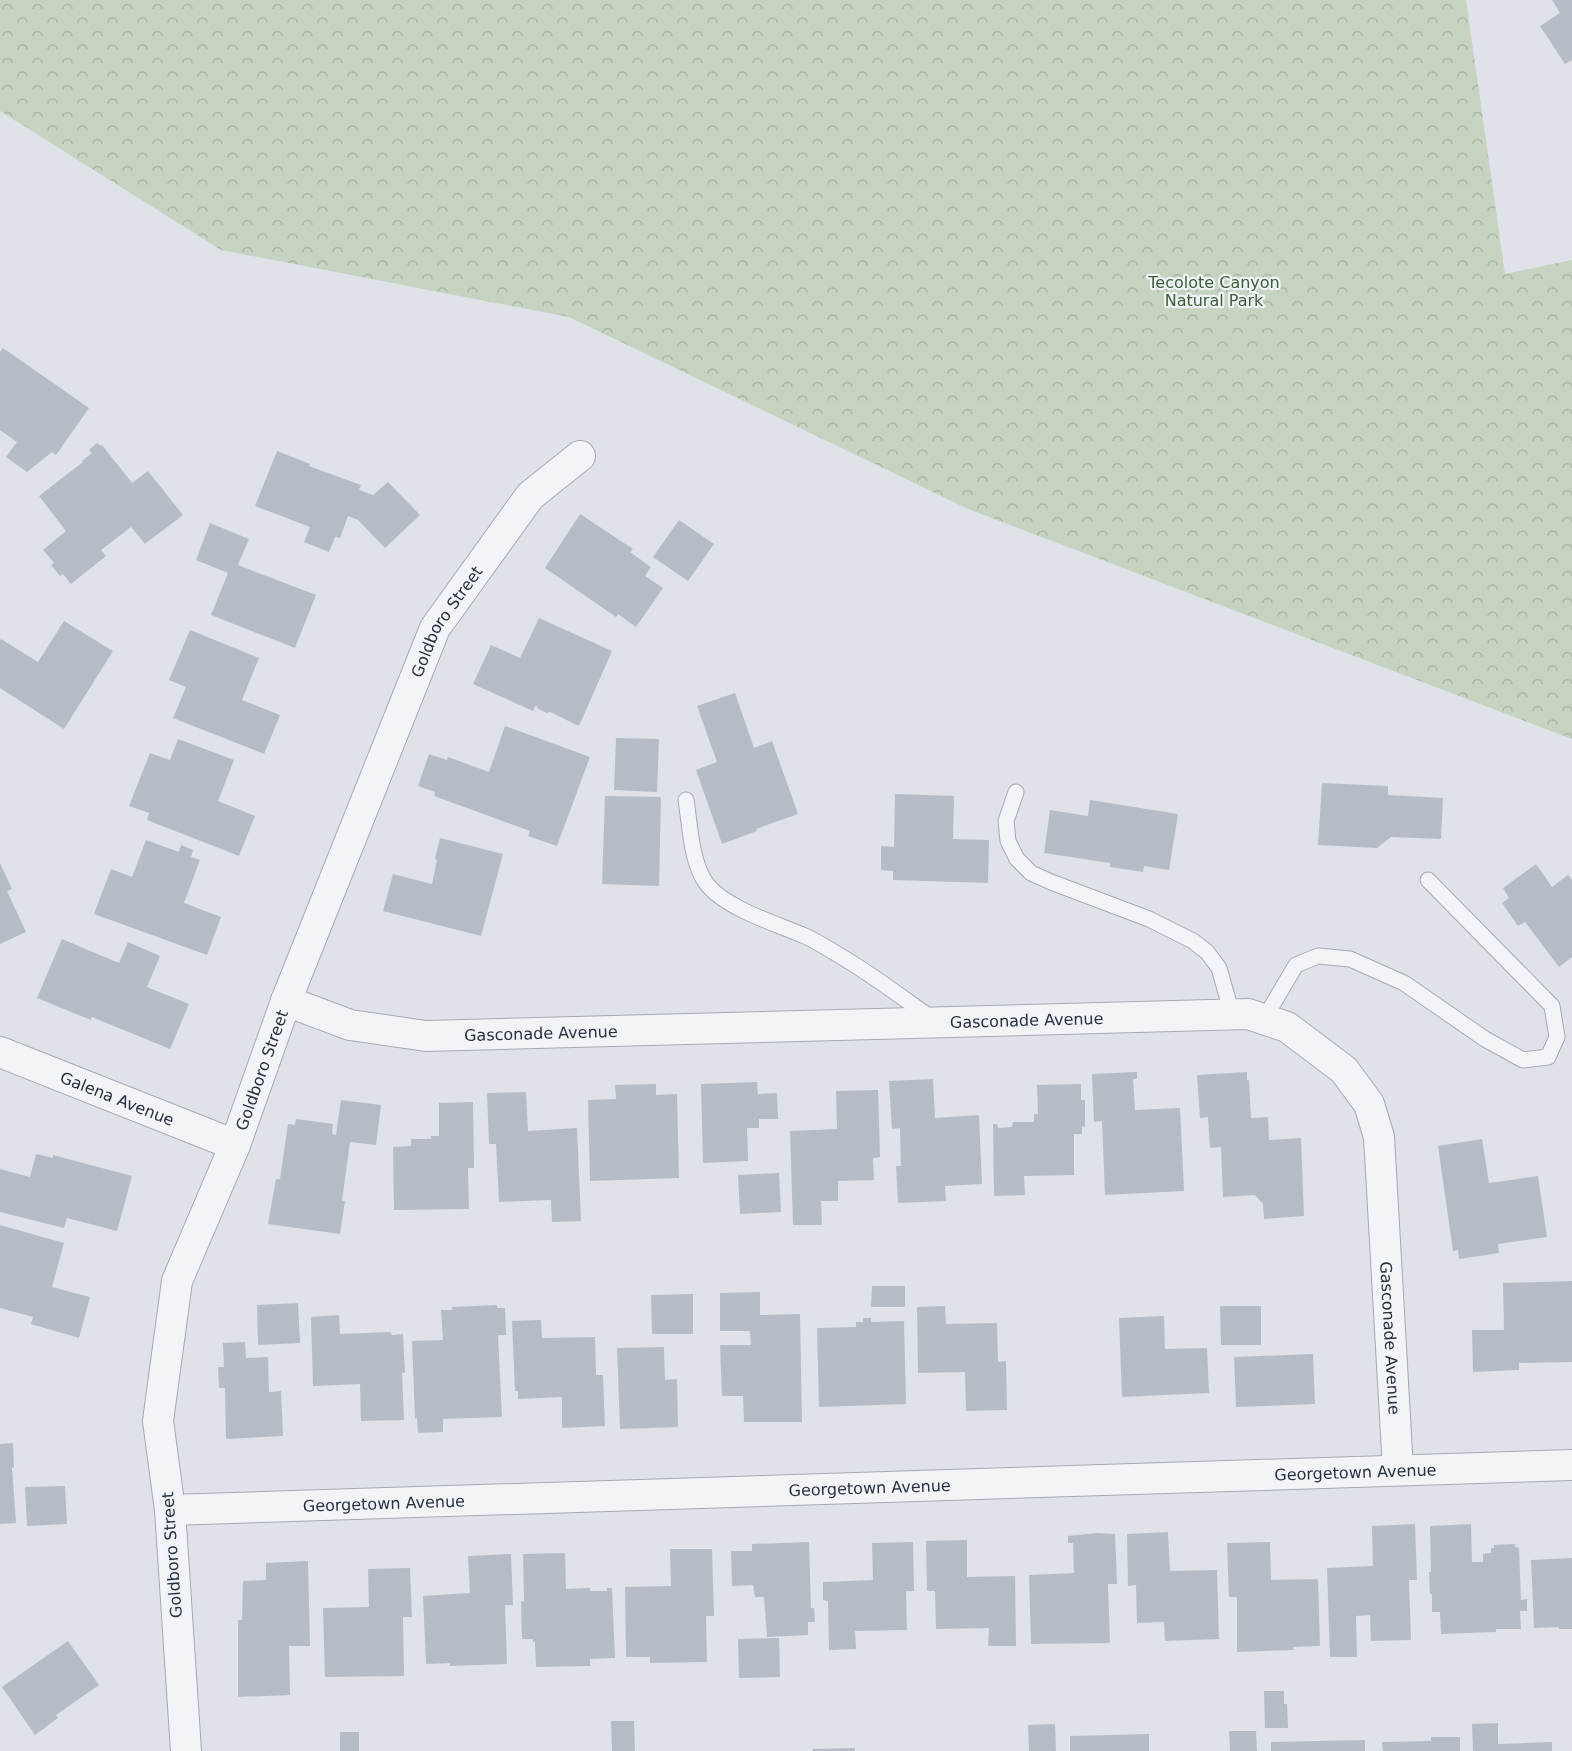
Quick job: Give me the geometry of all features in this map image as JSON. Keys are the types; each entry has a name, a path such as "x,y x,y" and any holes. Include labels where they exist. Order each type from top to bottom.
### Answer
{"street":[{"name":"Goldboro Street","path":"186,1751 170,1510 158,1421 177,1281 235,1145 286,1001 435,628 530,496 580,456"},
{"name":"Gasconade Avenue","path":"286,1001 350,1025 426,1036 1232,1014 1248,1014 1287,1027 1344,1070 1370,1104 1378,1137 1398,1470"},
{"name":"Galena Avenue","path":"0,1052 235,1145"},
{"name":"Georgetown Avenue","path":"170,1510 1572,1465"}],"lane":[{"path":"1016,792 1006,820 1008,841 1017,859 1031,873 1149,919 1193,941 1207,952 1219,968 1232,1014"},
{"path":"686,800 699,871 712,891 734,905 838,954 936,1022"},
{"path":"1264,1019 1296,965 1318,956 1350,959 1404,983 1485,1039 1523,1060 1548,1057 1557,1037 1552,1006 1428,880"}],"green space":[{"name":"Tecolote Canyon Natural Park","path":"0,0 1466,0 1505,274 1572,260 1572,739 968,509 569,317 221,250 0,111"}],"building":[{"path":"1552,0 1572,0 1572,60 1565,64 1540,26 1560,13"},
{"path":"3,348 89,408 56,455 52,452 27,472 6,457 17,442 0,430 0,352"},
{"path":"97,443 102,445 132,483 148,471 183,515 145,544 131,527 101,550 106,556 71,584 63,574 60,576 51,565 54,563 43,550 66,531 39,496 83,462 92,453 89,450"},
{"path":"277,451 310,464 309,466 361,485 359,490 373,495 388,482 420,515 385,548 358,520 348,516 340,538 335,537 329,552 304,542 310,527 255,506"},
{"path":"580,514 633,549 630,552 651,567 645,576 663,588 636,627 618,614 616,617 545,568"},
{"path":"679,520 714,544 688,581 653,557"},
{"path":"210,523 249,539 238,565 316,595 295,648 211,615 228,573 196,560"},
{"path":"539,618 612,651 579,726 550,712 538,709 536,705 533,711 473,684 491,645 520,658"},
{"path":"64,621 113,651 64,729 0,688 0,641 1,639 38,662"},
{"path":"190,630 259,658 242,700 280,715 264,754 173,718 186,687 169,680"},
{"path":"735,693 754,748 772,741 798,814 722,844 696,770 717,762 697,706"},
{"path":"505,726 590,757 557,846 528,836 530,831 434,796 435,792 418,786 429,754 447,760 448,757 489,772"},
{"path":"616,738 659,739 657,792 614,790"},
{"path":"178,739 234,760 218,801 255,816 239,856 147,820 149,813 129,806 150,753 170,760"},
{"path":"1322,783 1388,786 1388,795 1443,798 1441,839 1391,837 1377,848 1318,845"},
{"path":"895,794 954,796 953,839 989,840 988,883 893,880 893,871 881,870 881,846 894,847"},
{"path":"605,796 661,797 659,886 602,884"},
{"path":"1090,800 1178,814 1169,870 1144,866 1143,872 1110,867 1110,863 1044,853 1050,810 1088,816"},
{"path":"440,838 503,854 481,936 383,911 393,874 432,884"},
{"path":"146,840 179,852 181,845 193,850 191,857 200,860 184,903 221,917 207,955 94,914 111,869 132,877"},
{"path":"0,863 12,889 7,891 26,932 0,944"},
{"path":"1536,864 1552,887 1568,875 1572,880 1572,957 1559,967 1525,922 1518,926 1502,903 1509,898 1503,888"},
{"path":"62,939 119,963 128,942 160,956 147,987 189,1004 170,1049 92,1017 91,1020 37,998"},
{"path":"1137,1072 1137,1079 1133,1079 1135,1110 1180,1108 1184,1191 1105,1195 1102,1121 1094,1122 1092,1074"},
{"path":"1247,1072 1251,1118 1268,1117 1269,1140 1301,1138 1304,1216 1264,1219 1263,1204 1255,1195 1223,1197 1221,1147 1210,1148 1208,1117 1200,1118 1197,1075"},
{"path":"933,1079 935,1118 979,1115 982,1184 945,1186 946,1201 898,1203 896,1166 901,1166 900,1128 892,1129 889,1081"},
{"path":"757,1082 758,1094 777,1093 778,1119 759,1119 759,1128 747,1128 748,1161 703,1163 701,1084"},
{"path":"656,1084 656,1095 677,1094 679,1178 590,1181 588,1100 616,1099 615,1085"},
{"path":"1081,1084 1081,1100 1085,1100 1085,1127 1082,1126 1082,1134 1074,1134 1074,1175 1024,1176 1025,1195 994,1196 993,1124 997,1124 998,1128 1012,1127 1013,1122 1034,1122 1034,1114 1038,1114 1037,1085"},
{"path":"878,1090 880,1157 873,1158 874,1180 838,1181 838,1201 821,1201 822,1225 793,1225 790,1131 837,1129 836,1091"},
{"path":"526,1092 528,1131 577,1128 581,1221 552,1222 551,1200 499,1202 496,1144 489,1144 487,1093"},
{"path":"341,1100 381,1105 376,1145 350,1142 340,1234 268,1224 276,1179 280,1179 288,1124 295,1125 296,1119 333,1124 332,1134 336,1135"},
{"path":"473,1102 474,1168 468,1168 469,1209 394,1210 393,1147 411,1146 411,1139 431,1139 431,1136 439,1136 439,1103"},
{"path":"1482,1139 1489,1183 1538,1176 1547,1237 1498,1244 1499,1253 1459,1259 1458,1250 1453,1251 1438,1146"},
{"path":"36,1154 53,1158 53,1155 132,1176 117,1231 67,1218 64,1228 0,1212 0,1169 30,1177"},
{"path":"779,1173 781,1212 740,1214 738,1175"},
{"path":"0,1225 64,1243 52,1287 90,1297 79,1338 31,1324 33,1317 0,1308"},
{"path":"1572,1281 1572,1362 1519,1363 1519,1370 1473,1372 1472,1330 1504,1330 1503,1283"},
{"path":"872,1286 905,1286 905,1307 871,1307"},
{"path":"760,1292 760,1315 800,1314 802,1422 744,1422 743,1396 722,1396 720,1345 751,1345 750,1331 720,1331 720,1293"},
{"path":"693,1294 693,1334 652,1334 651,1295"},
{"path":"298,1303 300,1343 258,1345 257,1305"},
{"path":"497,1305 497,1308 505,1308 506,1335 498,1335 502,1417 443,1419 443,1432 418,1433 417,1418 415,1419 412,1341 443,1340 441,1310 452,1310 452,1307"},
{"path":"945,1306 946,1324 997,1323 998,1362 1006,1361 1007,1410 966,1411 965,1372 918,1373 917,1307"},
{"path":"1220,1306 1261,1306 1261,1345 1221,1345"},
{"path":"339,1315 340,1334 391,1332 392,1335 403,1334 404,1420 361,1421 360,1384 313,1386 311,1317"},
{"path":"1164,1316 1165,1349 1207,1348 1209,1393 1122,1397 1119,1318"},
{"path":"863,1318 871,1318 871,1322 904,1321 906,1404 819,1407 817,1328 856,1327 856,1322 863,1322"},
{"path":"541,1320 542,1338 595,1337 596,1375 603,1375 605,1426 562,1428 562,1397 518,1399 518,1391 515,1391 512,1321"},
{"path":"245,1342 246,1358 268,1357 269,1392 281,1391 283,1436 226,1439 225,1388 219,1388 218,1367 224,1367 223,1343"},
{"path":"664,1347 665,1380 677,1379 678,1427 620,1429 617,1348"},
{"path":"1313,1354 1315,1404 1236,1407 1234,1357"},
{"path":"13,1443 14,1468 12,1467 16,1523 0,1524 0,1444"},
{"path":"65,1486 67,1524 27,1526 25,1487"},
{"path":"1415,1524 1417,1580 1409,1580 1411,1640 1371,1641 1370,1615 1356,1616 1357,1657 1330,1657 1327,1568 1373,1566 1372,1526"},
{"path":"1471,1524 1472,1562 1483,1562 1483,1554 1491,1553 1494,1545 1515,1544 1515,1547 1519,1548 1521,1600 1527,1599 1527,1611 1520,1611 1521,1629 1441,1634 1440,1612 1432,1612 1432,1594 1430,1594 1430,1526"},
{"path":"1168,1532 1170,1571 1217,1570 1219,1639 1165,1641 1164,1622 1137,1623 1136,1585 1128,1586 1127,1534"},
{"path":"1115,1534 1117,1584 1108,1584 1110,1643 1031,1644 1029,1575 1074,1573 1073,1543 1068,1543 1068,1536"},
{"path":"967,1540 967,1577 1015,1576 1016,1646 988,1646 989,1628 936,1629 935,1591 927,1591 926,1541"},
{"path":"809,1542 811,1608 814,1608 815,1622 808,1622 808,1635 767,1637 764,1597 755,1597 753,1585 732,1586 731,1551 752,1551 752,1544"},
{"path":"913,1542 914,1591 906,1591 907,1630 855,1631 856,1649 829,1650 828,1601 823,1600 823,1582 873,1580 872,1543"},
{"path":"1270,1542 1271,1580 1318,1579 1320,1646 1293,1647 1294,1650 1237,1652 1237,1597 1229,1597 1227,1543"},
{"path":"670,1549 712,1549 714,1616 706,1616 707,1662 650,1663 650,1657 626,1657 625,1587 671,1586"},
{"path":"565,1553 566,1589 590,1588 590,1591 607,1591 607,1588 612,1588 615,1658 590,1659 590,1666 536,1667 535,1642 533,1639 522,1639 523,1554"},
{"path":"511,1554 513,1605 505,1605 507,1664 450,1666 450,1663 426,1664 423,1596 470,1593 468,1556"},
{"path":"1572,1558 1572,1629 1534,1628 1531,1560"},
{"path":"308,1561 310,1646 289,1646 290,1695 238,1697 238,1620 242,1620 243,1581 266,1580 266,1563"},
{"path":"410,1568 412,1617 403,1617 404,1676 325,1677 323,1608 369,1607 368,1569"},
{"path":"779,1638 780,1677 739,1678 738,1639"},
{"path":"68,1641 99,1685 56,1715 58,1718 35,1735 2,1687"},
{"path":"1264,1691 1284,1691 1288,1728 1265,1728"},
{"path":"611,1721 634,1721 635,1751 612,1751"},
{"path":"1498,1723 1498,1744 1552,1742 1552,1751 1473,1751 1472,1724"},
{"path":"1055,1724 1056,1751 1029,1751 1028,1725"},
{"path":"1229,1731 1256,1731 1257,1751 1230,1751"},
{"path":"340,1732 359,1732 359,1751 340,1751"},
{"path":"1149,1734 1149,1751 1070,1751 1070,1736"},
{"path":"1431,1737 1460,1737 1460,1751 1383,1751 1382,1742 1431,1741"},
{"path":"1365,1740 1365,1751 1271,1751 1271,1742"},
{"path":"855,1748 855,1751 813,1751 813,1749"}]}
